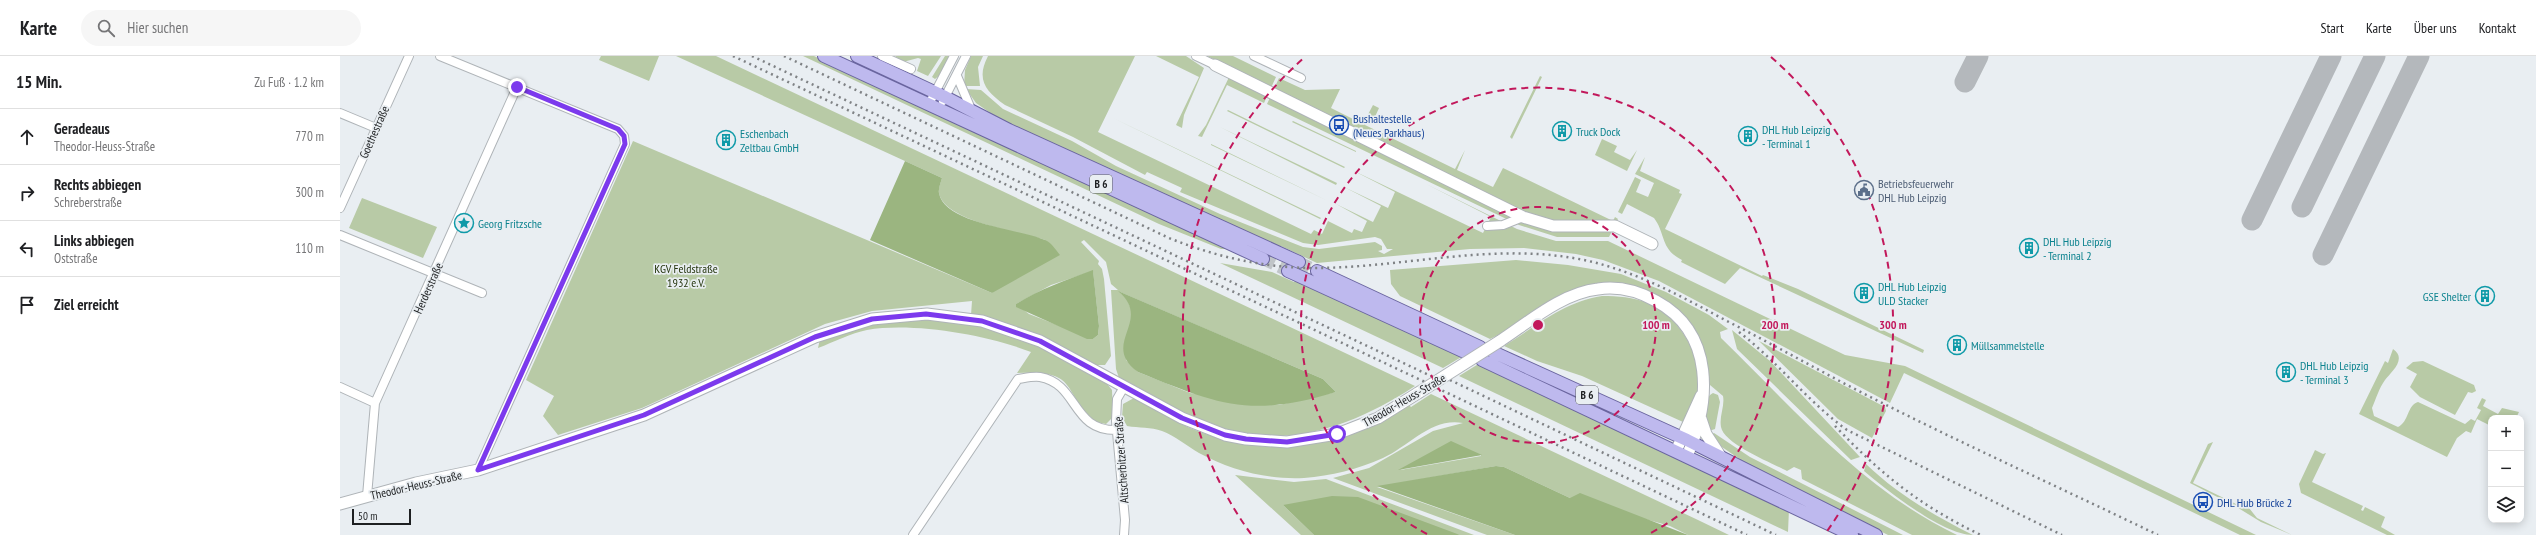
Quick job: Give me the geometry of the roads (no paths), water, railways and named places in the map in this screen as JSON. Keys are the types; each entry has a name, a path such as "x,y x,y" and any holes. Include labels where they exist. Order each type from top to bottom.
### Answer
{"main road":[{"name":"B 6","path":"824,56 1263,259"},
{"name":"B 6","path":"857,56 940,94 1009,130 1299,262"},
{"path":"1288,270 1469,354"},
{"path":"1317,271 1480,346"},
{"name":"B 6","path":"1493,352 1681,437 1876,535"},
{"name":"B 6","path":"1482,360 1676,450 1852,535"}],"street":[{"name":"Goethestraße","path":"340,208 409,56"},
{"path":"440,56 618,129 624,136 625,144 478,470"},
{"path":"882,56 911,69"},
{"path":"934,107 954,56"},
{"path":"940,94 957,76 966,56"},
{"path":"1196,56 1523,217 1552,226 1615,226 1652,244"},
{"path":"1257,57 1301,78"},
{"path":"957,76 970,109"},
{"name":"Herderstraße","path":"367,496 376,403 517,87"},
{"path":"340,113 376,128"},
{"path":"1487,226 1503,225 1523,217"},
{"path":"340,235 482,293"},
{"name":"Theodor-Heuss-Straße","path":"340,504 367,496 478,470 644,415 815,337 872,319 926,314 982,321 1040,341 1203,428 1225,435 1268,441 1301,441 1337,434 1378,418 1563,300 1580,292 1610,288 1632,290 1664,305 1689,331 1702,365 1704,388 1701,418 1687,456"},
{"path":"913,535 1018,379 1038,377 1053,380 1063,386 1083,418 1091,425 1107,430 1118,430"},
{"path":"340,387 376,403"},
{"name":"Altscherbitzer Straße","path":"1124,387 1117,399 1124,535"},
{"path":"1676,450 1704,388"},
{"path":"1701,418 1706,434 1721,457"}],"tunnel":[{"path":"1263,259 1288,271"},
{"path":"1299,262 1317,271"}],"railway":[{"path":"733,56 1425,382"},
{"path":"752,56 1433,377"},
{"path":"784,56 1169,238 1220,255 1255,263 1309,268 1343,267 1481,254 1515,253 1550,255 1584,260 1621,270 1674,293 1924,424 2158,535"},
{"path":"1739,332 1767,356 1832,419 1847,430 2062,535"},
{"path":"1450,380 1776,535"},
{"path":"1437,388 1747,535"},
{"path":"1835,426 1885,474 1902,488 1959,524 1981,535"}],"place":[{"name":"Bushaltestelle (Neues Parkhaus)","path":"1339,125"},
{"name":"Truck Dock","path":"1562,131"},
{"name":"DHL Hub Leipzig - Terminal 1","path":"1748,136"},
{"name":"Eschenbach Zeltbau GmbH","path":"726,140"},
{"name":"Betriebsfeuerwehr DHL Hub Leipzig","path":"1864,190"},
{"name":"Georg Fritzsche","path":"464,223"},
{"name":"DHL Hub Leipzig - Terminal 2","path":"2029,248"},
{"name":"DHL Hub Leipzig ULD Stacker","path":"1864,293"},
{"name":"GSE Shelter","path":"2485,296"},
{"name":"Müllsammelstelle","path":"1957,345"},
{"name":"DHL Hub Leipzig - Terminal 3","path":"2286,372"},
{"name":"DHL Hub Brücke 2","path":"2203,502"}],"park label":[{"name":"KGV Feldstraße 1932 e.V.","path":"686,275"}]}
